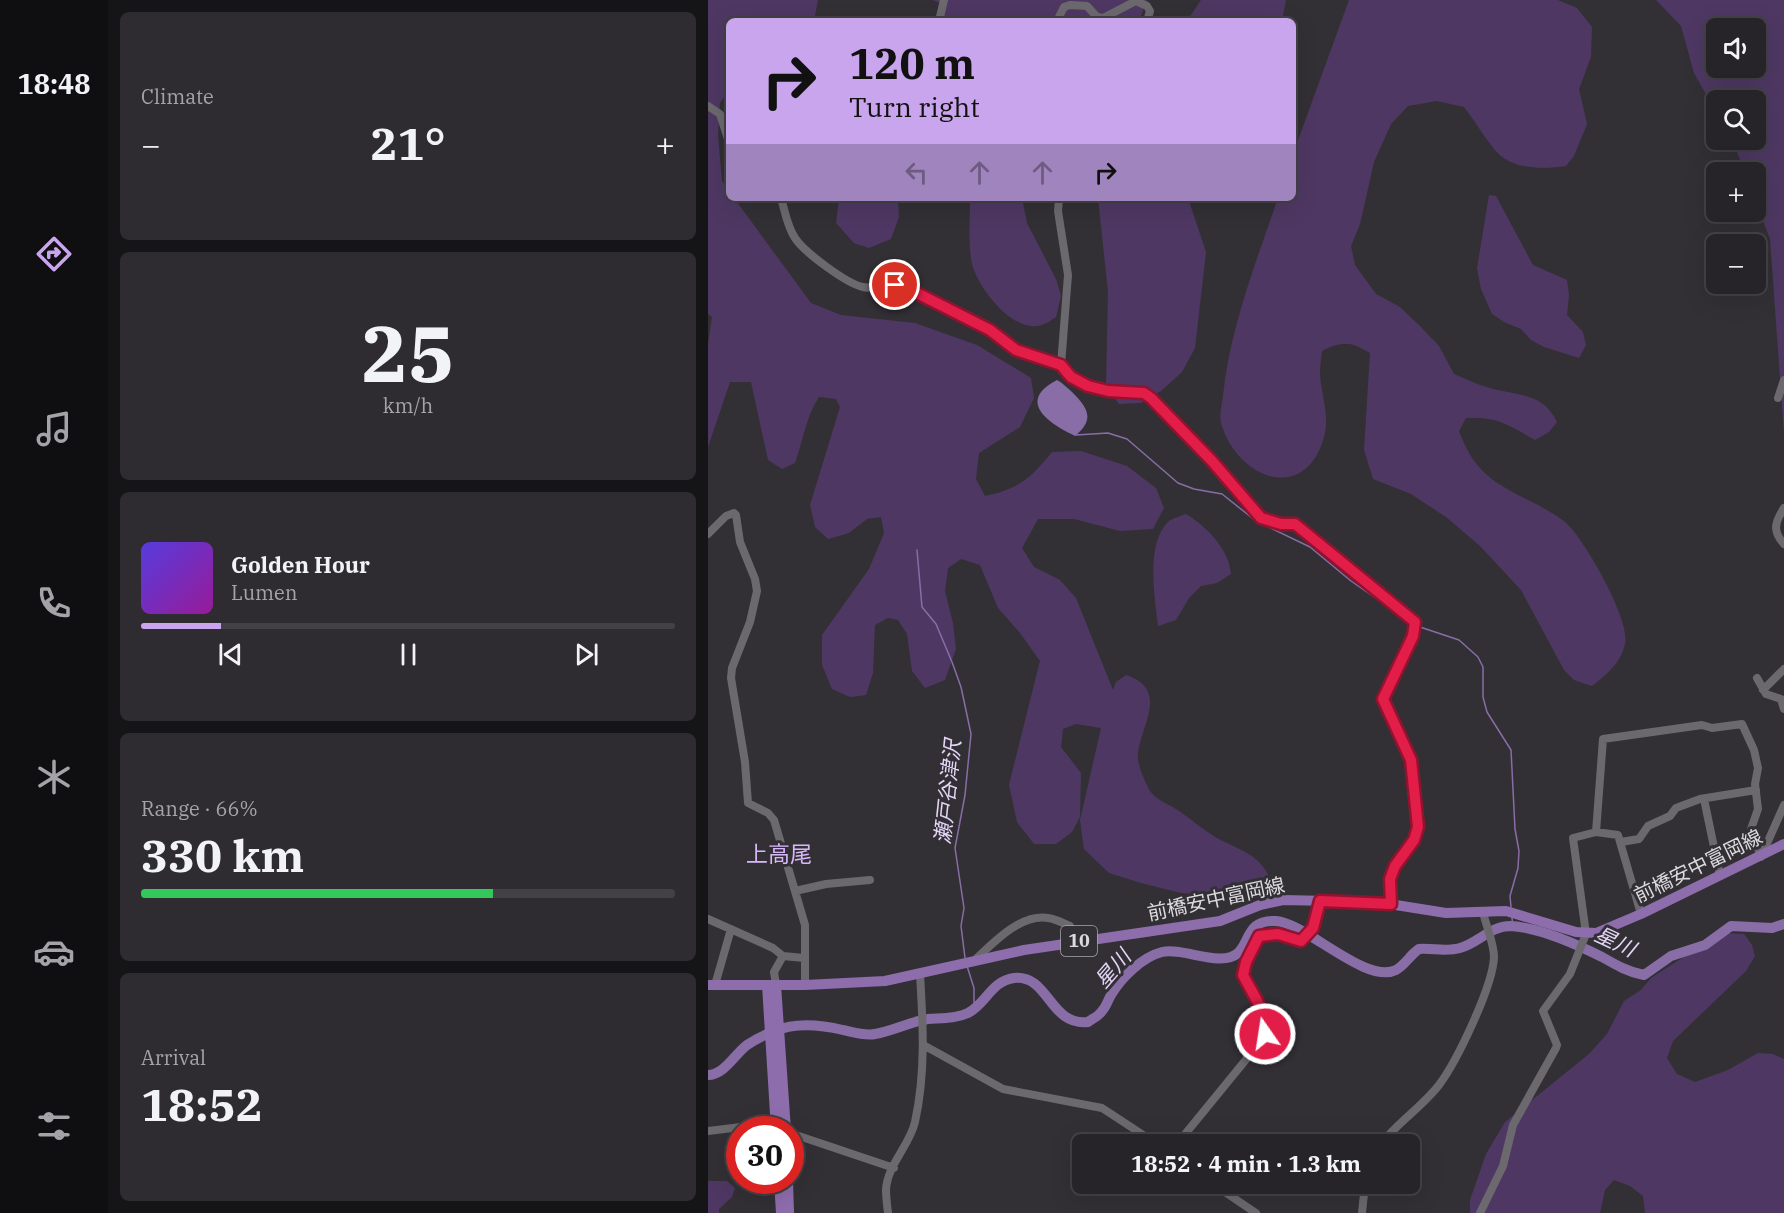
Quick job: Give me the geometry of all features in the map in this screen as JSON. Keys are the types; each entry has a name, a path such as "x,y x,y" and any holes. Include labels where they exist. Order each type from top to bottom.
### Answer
{"main road":[{"name":"前橋安中富岡線","path":"712,986 876,982 920,974 976,959 1072,942 1220,921 1260,905 1277,901 1391,904 1484,917 1514,913 1586,934 1606,931 1784,844"},
{"path":"771,985 778,1116"},
{"path":"779,1194 781,1213"},
{"path":"788,1194 789,1213"}],"street":[{"path":"940,18 944,0"},
{"path":"1059,18 1064,8 1070,5 1088,6 1097,17 1103,18 1136,0 1148,6 1150,11 1148,18"},
{"path":"708,106 720,114 726,133"},
{"path":"782,201 795,238 803,249 848,283 865,288 905,287 990,330 1016,350 1061,365 1071,377 1088,386 1108,391 1144,393 1212,461 1261,518 1281,524 1295,524 1415,621 1413,636 1383,699 1411,760 1418,827 1414,840 1395,866 1390,879 1391,904"},
{"path":"1059,201 1058,211 1068,275 1061,365"},
{"path":"1778,398 1784,380"},
{"path":"1784,508 1775,525 1776,533 1784,544"},
{"path":"708,534 726,516 734,513 740,542 755,579 756,601 731,678 745,762 746,798 752,806 768,813 774,820 805,925 805,985"},
{"path":"1764,690 1784,669"},
{"path":"1757,678 1766,694 1781,699 1784,709"},
{"path":"1596,832 1603,739 1702,725 1712,728 1742,724 1756,759 1758,809 1751,829 1761,857"},
{"path":"1622,842 1639,839 1648,826 1670,816 1676,808 1704,799 1756,790"},
{"path":"1704,799 1720,876"},
{"path":"1761,857 1784,805"},
{"path":"1480,1213 1503,1166 1513,1125 1557,1045 1543,1015 1544,1007 1570,974 1586,934 1573,838 1596,832 1618,835 1622,842 1641,914"},
{"path":"795,891 826,884 870,880"},
{"path":"1185,1134 1262,1040 1266,1027 1243,975 1256,940 1265,934 1278,934 1301,941 1313,928 1320,901"},
{"path":"1391,1134 1440,1084 1455,1060 1492,969 1494,954 1484,917"},
{"path":"976,959 1005,933 1042,918 1051,918 1070,926 1072,942"},
{"path":"708,919 773,948 783,956 804,958"},
{"path":"712,986 731,929"},
{"path":"771,985 774,972 783,956"},
{"path":"888,1213 886,1189 915,1125 925,1046 920,974"},
{"path":"925,1046 1003,1089 1102,1108 1142,1134"},
{"path":"708,1131 726,1129"},
{"path":"804,1138 894,1168"},
{"path":"1228,1194 1256,1213"},
{"path":"1362,1213 1364,1194"}],"shaded area":[{"path":"708,0 818,0 815,18 726,18 726,94 720,103 718,136 726,201 736,201 811,303 841,315 915,323 977,345 1031,378 1034,398 1020,427 979,453 976,479 985,496 1016,486 1031,476 1052,452 1081,451 1127,466 1156,488 1164,508 1153,529 1120,531 1074,519 1038,519 1022,548 1034,567 1060,580 1076,598 1113,690 1116,682 1126,675 1139,681 1147,689 1150,708 1140,741 1138,761 1152,794 1212,835 1255,858 1270,879 1262,891 1218,896 1181,893 1109,873 1084,849 1080,820 1101,728 1076,724 1063,729 1061,747 1081,773 1080,817 1072,832 1056,844 1034,844 1017,822 1009,785 1040,661 998,608 980,565 961,559 948,568 945,591 953,623 956,649 945,680 925,688 912,671 907,634 898,620 888,618 875,625 873,673 866,695 850,697 832,689 822,665 822,635 869,569 884,533 881,517 867,519 849,533 828,539 815,527 810,505 840,407 836,399 819,397 808,420 795,463 782,469 768,460 751,382 730,382 708,447 708,344 712,317 708,314"},
{"path":"933,0 1147,0 1140,18 942,18 944,5"},
{"path":"1201,0 1286,0 1283,18 1189,18"},
{"path":"1349,0 1558,0 1577,8 1592,27 1591,57 1579,89 1587,124 1574,156 1566,166 1532,167 1508,161 1492,146 1464,107 1437,101 1408,106 1391,124 1374,162 1360,224 1351,246 1355,265 1376,294 1400,307 1420,326 1439,346 1454,374 1487,387 1532,398 1546,406 1557,422 1549,432 1535,440 1510,426 1486,418 1466,418 1459,431 1473,459 1491,478 1556,515 1567,524 1587,550 1606,584 1621,619 1625,644 1616,663 1592,686 1574,680 1564,670 1521,590 1480,546 1446,517 1411,494 1373,479 1364,450 1370,353 1351,344 1335,345 1322,351 1320,374 1325,411 1325,433 1316,456 1304,470 1289,477 1273,477 1257,471 1242,459 1230,443 1221,423 1220,413 1231,345 1277,201 1296,201 1296,146"},
{"path":"1656,0 1784,0 1784,434 1770,239 1763,222 1766,222 1766,162 1741,162 1736,150 1766,150 1766,90 1706,90 1706,94 1694,73 1681,26"},
{"path":"1489,195 1496,196 1533,265 1567,280 1569,295 1567,315 1583,332 1586,345 1579,358 1544,347 1531,340 1521,329 1492,314 1481,289 1477,268"},
{"path":"839,201 898,201 899,217 891,239 869,248 854,243 836,223"},
{"path":"970,201 1025,201 1023,203 1027,223 1056,279 1061,296 1056,317 1046,323 1033,326 1021,323 999,308 976,274 972,264"},
{"path":"1098,201 1189,201 1206,252 1195,348 1182,372 1161,391 1141,403 1119,404 1106,386 1108,292"},
{"path":"1057,380 1077,397 1087,413 1086,424 1075,436 1047,419 1038,404 1039,396 1045,388"},
{"path":"1186,514 1202,525 1216,540 1226,556 1231,574 1217,583 1201,586 1189,598 1176,620 1158,626 1153,572 1157,543 1169,521"},
{"path":"1721,933 1744,934 1752,945 1755,956 1746,971 1673,1041 1667,1058 1677,1074 1695,1082 1728,1070 1758,1053 1773,1054 1784,1059 1784,1213 1645,1213 1643,1196 1630,1186 1614,1180 1605,1190 1600,1213 1470,1213 1470,1200 1486,1154 1505,1122 1589,1054 1607,1034 1624,1001 1641,990 1651,978"},
{"path":"708,1181 726,1181 726,1194 733,1194 732,1197 719,1209 719,1213 708,1213"}],"waterway":[{"path":"1076,435 1108,433 1127,439 1178,483 1194,489 1222,494 1256,521 1310,547 1351,581 1413,624"},
{"name":"瀬戸谷津沢","path":"917,550 922,607 936,624 952,662 961,687 971,734 965,795 955,848 964,908 961,926 965,958"},
{"path":"1420,627 1459,640 1478,657 1483,667 1483,697 1487,712 1511,750 1515,829 1519,851 1518,868 1510,896 1511,907"},
{"path":"1512,918 1513,927"},
{"name":"星川","path":"708,1075 719,1072 750,1043 783,1028 800,1025 818,1026 871,1034 921,1020 958,1016 974,1009 1000,983 1014,978 1026,979 1035,984 1065,1016 1075,1021 1088,1022 1101,1013 1115,988 1126,975 1147,958 1171,951 1212,958 1231,957 1242,948 1254,927 1267,921 1289,924 1353,962 1383,972 1396,970 1419,949 1460,948 1497,929 1510,926 1557,937 1622,968 1644,975 1671,956 1705,945 1731,926 1772,928 1784,924"},
{"name":"瀬戸谷津沢","path":"967,966 974,988 974,1010"}],"district":[{"name":"上高尾","path":"779,854"}],"route":[{"path":"895,285 905,287 990,330 1016,350 1052,360 1061,365 1071,377 1088,386 1108,391 1144,393 1165,410 1261,518 1281,524 1295,524 1410,615 1416,624 1413,636 1383,699 1411,760 1414,771 1418,827 1414,840 1395,866 1390,879 1391,904 1320,901 1313,928 1301,941 1278,934 1259,936 1246,962 1243,975 1262,1015 1266,1027 1265,1034"}]}
